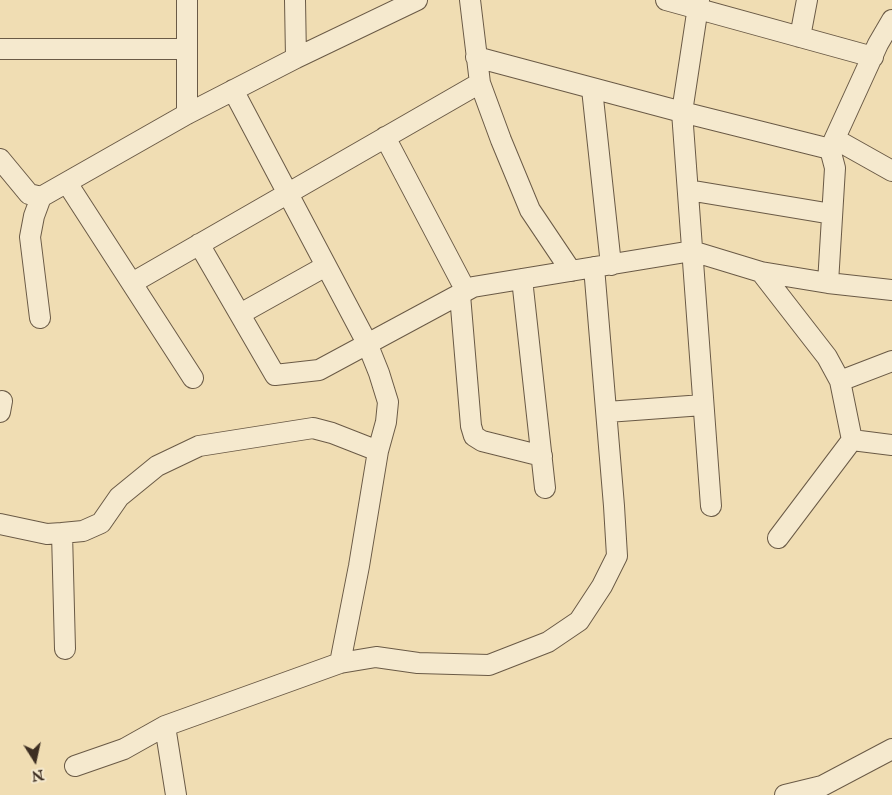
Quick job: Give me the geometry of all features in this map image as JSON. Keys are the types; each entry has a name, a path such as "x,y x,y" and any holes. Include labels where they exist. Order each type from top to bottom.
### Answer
{"street":[{"path":"187,0 187,114"},
{"path":"295,0 296,58"},
{"path":"40,318 30,237 34,216 41,198 187,114 296,58 417,0"},
{"path":"470,0 480,83 501,140 530,210 571,271"},
{"path":"666,0 699,5 800,37 881,51"},
{"path":"800,37 807,0"},
{"path":"699,5 682,112 711,506"},
{"path":"828,283 835,168 832,144 881,51 892,20"},
{"path":"0,49 187,49"},
{"path":"476,57 682,112 832,144 892,171"},
{"path":"132,283 480,83"},
{"path":"75,766 124,749 165,726 340,663 376,657 418,663 489,666 548,642 578,621 602,586 617,556 607,412 603,266 592,89"},
{"path":"233,90 367,343 380,373 388,402 386,422 378,451 359,566 340,663"},
{"path":"385,138 463,293 474,436 482,441 542,456"},
{"path":"0,159 29,194 41,198"},
{"path":"67,183 193,378"},
{"path":"688,190 832,214"},
{"path":"199,244 276,375 319,370 473,287 692,251 761,272 828,283 892,290"},
{"path":"240,314 326,266"},
{"path":"761,272 826,358 840,381 852,440 778,538"},
{"path":"522,279 545,488"},
{"path":"840,381 892,361"},
{"path":"607,412 703,405"},
{"path":"0,524 46,534 83,531 101,523 119,497 157,466 199,446 313,428 332,433 378,451"},
{"path":"852,440 892,445"},
{"path":"62,533 65,650"},
{"path":"165,726 176,795"},
{"path":"785,795 822,786 892,749"}]}
